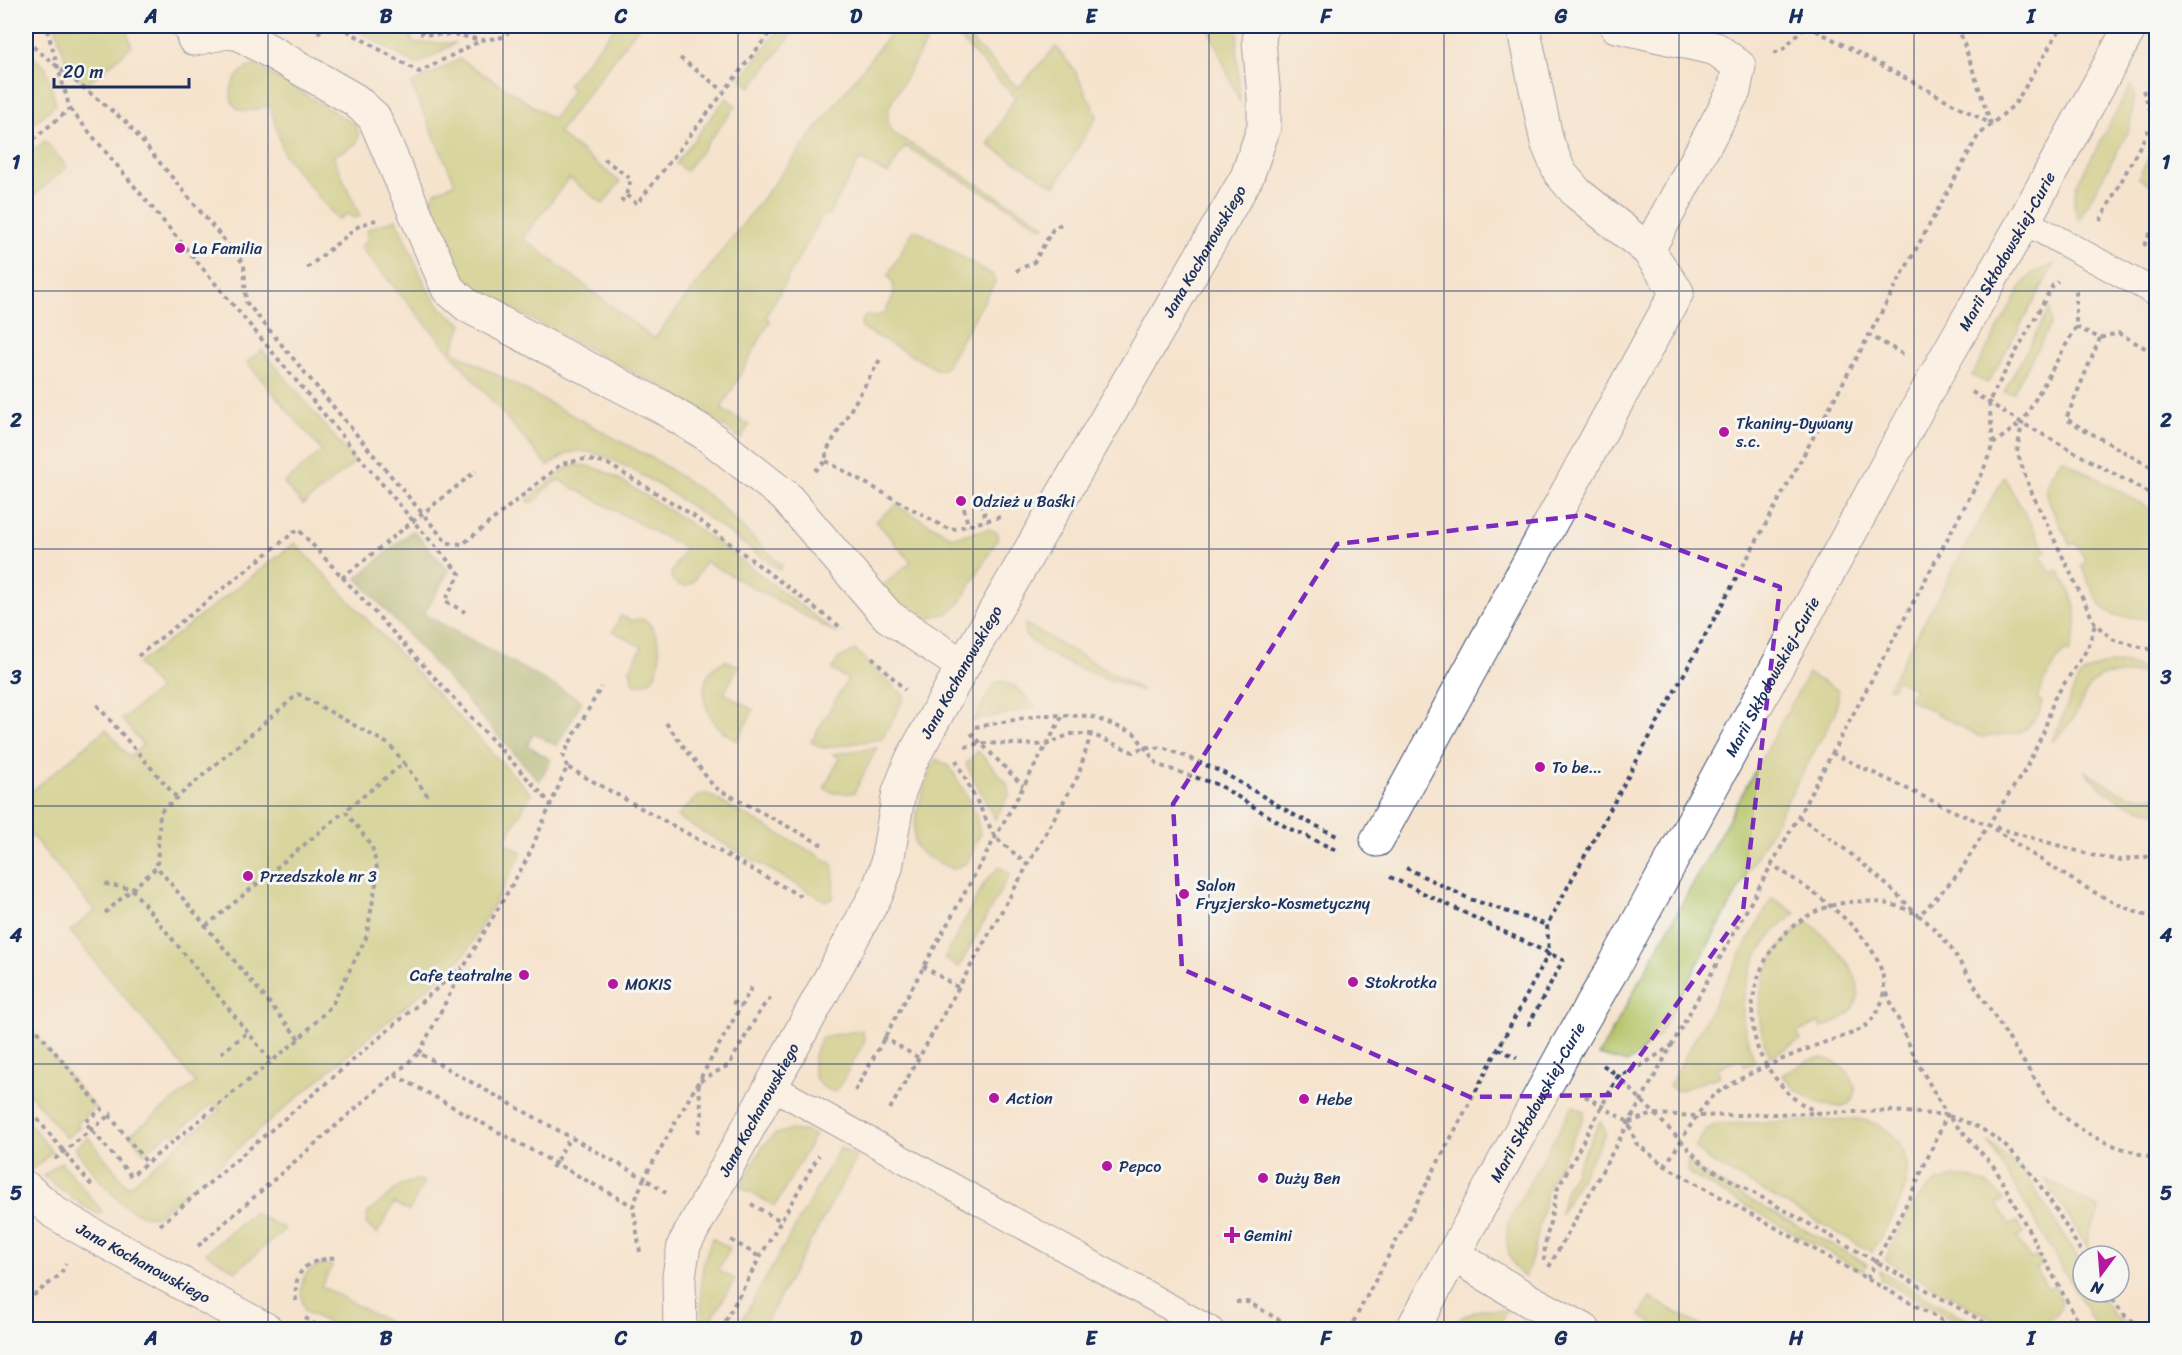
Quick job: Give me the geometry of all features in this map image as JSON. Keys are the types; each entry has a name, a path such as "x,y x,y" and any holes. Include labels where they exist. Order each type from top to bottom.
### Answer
{"street":[{"path":"190,26 194,39 227,32 240,34 355,100 374,117 448,289 468,306 660,406 706,434 785,496 888,616 963,666"},
{"name":"Jana Kochanowskiego","path":"680,1329 679,1276 684,1245 877,893 886,868 892,821 907,771 963,666 1247,177 1264,127 1259,41 1261,26"},
{"path":"1362,840 1677,292 1648,250 1577,193 1560,172 1547,142 1523,26"},
{"path":"1616,26 1716,50 1739,66 1734,91 1648,250"},
{"name":"Marii Skłodowskiej-Curie","path":"1412,1329 1937,373 2131,26"},
{"name":"Jana Kochanowskiego","path":"26,1188 55,1212 91,1234 267,1329"},
{"path":"1454,1255 1584,1329"}],"lane":[{"path":"2024,221 2157,293"},
{"path":"771,1086 1211,1329"}],"path":[{"path":"45,26 70,109 413,521 460,574 445,601 465,612"},
{"path":"339,26 419,72 482,40 504,37 514,26"},
{"path":"626,195 637,204 666,171 729,84 775,26"},
{"path":"1808,26 1991,124"},
{"path":"1958,26 1991,124"},
{"path":"1978,136 2015,104 2062,26"},
{"path":"422,30 422,34 458,34 482,40"},
{"path":"26,41 127,123 244,264 246,302 447,543 462,544 561,464 585,459 608,464 691,514 848,633"},
{"path":"680,58 724,91"},
{"path":"729,84 734,88"},
{"path":"26,145 70,109"},
{"path":"2096,229 2157,116"},
{"path":"604,159 631,179 621,202"},
{"path":"307,268 360,225 413,207"},
{"path":"1016,271 1034,262 1053,229 1065,222"},
{"path":"1543,1277 1798,816 1982,474 1993,444 1989,401 2053,285 2061,278"},
{"path":"2076,285 2076,327 2022,423 2017,452 2030,489 2095,624 2114,640 2157,651"},
{"path":"2076,327 2100,338 2118,333 2157,354"},
{"path":"1349,1329 1550,953 1547,926 1869,335"},
{"path":"2100,338 2066,419 2157,470"},
{"path":"785,496 826,461 826,452 882,356"},
{"path":"1993,444 2022,423"},
{"path":"826,461 950,530 1008,515"},
{"path":"342,578 476,471"},
{"path":"982,503 986,521"},
{"path":"964,508 968,526"},
{"path":"138,656 298,529 551,804"},
{"path":"1918,916 1960,872 1988,825 2025,771 2044,731 2054,699 2088,648 2095,624"},
{"path":"864,649 913,698"},
{"path":"191,1252 419,1053 465,965 527,859 567,767 563,755 601,687"},
{"path":"299,1039 157,867 160,812 298,694 390,745 430,799"},
{"path":"97,705 177,798"},
{"path":"1023,786 966,729 1042,715 1063,715 1090,716 1134,733"},
{"path":"721,1329 1063,715"},
{"path":"666,723 714,787 826,847"},
{"path":"961,748 980,743 1046,745 1070,734 1091,734 1132,752 1144,747 1165,748 1222,772 1296,816 1362,840"},
{"path":"887,1115 1078,776 1091,734"},
{"path":"952,751 995,837 1028,865"},
{"path":"1832,753 1988,825 2091,855 2119,860 2146,857 2157,853"},
{"path":"206,926 404,763"},
{"path":"567,767 802,897"},
{"path":"26,1017 102,1109 85,1122 130,1176 299,1039 332,1005 366,938 378,873 372,846 345,811"},
{"path":"1798,816 1852,853 1937,932 1950,947 2050,1103 2064,1118 2096,1140 2157,1159"},
{"path":"1988,825 2071,879 2140,914 2157,919"},
{"path":"1771,864 1799,881 1830,906 1852,926 1869,947 1882,968 1885,989 1915,1058 1947,1116 1995,1168 2075,1316 2087,1329"},
{"path":"1399,865 1470,899 1547,926"},
{"path":"105,913 157,867"},
{"path":"105,884 132,889 271,1061"},
{"path":"1819,1114 1790,1095 1766,1065 1759,1051 1753,1030 1752,1008 1754,987 1761,967 1771,949 1785,932 1802,918 1830,906 1860,900 1880,902 1918,916"},
{"path":"1529,1024 1563,960"},
{"path":"153,1231 465,965"},
{"path":"923,966 959,988"},
{"path":"419,1053 644,1178 753,984"},
{"path":"1665,1166 1712,1096 1766,1065 1864,1027 1880,1008 1885,989"},
{"path":"732,1002 741,1006"},
{"path":"221,1053 248,1032"},
{"path":"883,1037 919,1058"},
{"path":"1544,1266 1545,1245 1557,1190 1618,1076 1636,1069 1671,1046"},
{"path":"1499,1049 1524,1062"},
{"path":"1594,1059 1618,1076 1704,1165 1998,1329"},
{"path":"395,1074 554,1166 633,1206"},
{"path":"1578,1092 1628,1122 1636,1143 1665,1166 1959,1329"},
{"path":"26,1105 111,1208 91,1234 73,1250 60,1275 26,1301"},
{"path":"1628,1122 1654,1114 1698,1116 1891,1111 1947,1116 1986,1131 2006,1146 2030,1170 2076,1244"},
{"path":"91,1130 111,1114 147,1163"},
{"path":"1868,1279 1909,1199 1947,1116"},
{"path":"554,1166 570,1138"},
{"path":"297,1305 298,1280 304,1268 314,1260 337,1257"},
{"path":"2116,1304 2126,1317 2149,1329"},
{"path":"2051,1329 2075,1316"}],"highlighted area":[{"path":"1585,515 1780,587 1743,911 1612,1095 1470,1097 1182,969 1173,804 1337,544"}],"green space":[{"path":"55,26 125,26 132,46 86,85 68,68"},
{"path":"350,26 379,26 380,31 411,30 412,43 456,43 416,65"},
{"path":"616,26 639,26 558,133 620,182 603,204 569,178 523,238 654,339 896,26 935,26 889,107 887,122 894,134 1045,225 1043,228 905,146 888,174 860,159 829,214 822,216 766,317 770,321 721,409 749,425 741,439 662,387 472,289 460,276 429,207 435,192 455,183 411,84 460,59 553,119 573,89 567,85"},
{"path":"782,26 798,26 751,87 741,78"},
{"path":"948,26 957,26 1018,88 1056,47 1075,71 1097,116 1055,186 988,145 1015,97"},
{"path":"1208,26 1238,26 1240,103"},
{"path":"26,51 46,68 56,104 26,130"},
{"path":"253,66 259,67 354,124 358,131 357,141 350,148 333,156 360,216 354,218 347,214 338,220 284,155 270,105 246,111 234,105 231,92 233,84 237,76"},
{"path":"2131,85 2134,94 2129,130 2079,220 2074,205 2076,186"},
{"path":"726,98 736,106 686,171 676,163"},
{"path":"45,141 67,167 26,202 26,156"},
{"path":"2156,148 2156,187 2138,178"},
{"path":"396,219 427,289 441,308 462,324 452,351 659,462 713,499 782,566 779,570 652,481 600,455 575,451 548,466 360,247 368,240 366,235 368,229"},
{"path":"913,231 918,231 994,276 995,282 945,368 938,370 862,328 861,323 866,315 875,317 884,313 890,303 894,290 888,275"},
{"path":"2054,265 1988,383 1972,376 2023,284 2033,273"},
{"path":"2050,308 2051,323 2013,393 2004,392"},
{"path":"262,350 355,462 303,505 284,483 322,451 247,362"},
{"path":"2062,459 2156,512 2156,620 2114,615 2108,612 2094,594 2081,566 2086,562 2076,543 2071,545 2048,497 2048,481"},
{"path":"578,465 596,468 669,510 838,634 705,561 692,583 684,586 677,584 671,574 685,548 559,480 543,491 540,498 531,503 527,500 566,469"},
{"path":"2004,477 2046,551 2040,555 2051,573 2058,570 2069,591 2076,610 2076,630 2069,653 2064,651 2046,678 2037,698 2042,702 2039,714 2026,729 2016,733 1981,737 1909,699 1915,688 1897,680 1892,689 1888,688"},
{"path":"896,505 952,537 989,529 998,533 998,538 960,603 946,614 933,616 927,624 897,605 882,586 911,562 876,521"},
{"path":"413,530 449,571 424,614 582,701 557,746 534,733 527,745 551,760 539,781 357,578"},
{"name":"Przedszkole nr 3","path":"295,543 531,794 504,842 522,853 467,951 457,963 157,1216 145,1216 122,1203 100,1181 75,1148 88,1137 128,1187 220,1110 213,1104 174,1135 170,1132 144,1153 130,1135 196,1083 70,931 95,911 26,829 26,796 106,729 129,757 143,745 122,719 159,689 138,664"},
{"path":"621,616 632,621 642,620 650,625 656,636 659,662 655,674 648,682 636,684 632,679 630,669 642,647 613,631"},
{"path":"1025,624 1143,691 1080,669 1049,653 1025,635"},
{"path":"855,650 905,697 882,739 823,748 811,742 848,679 832,670 838,659"},
{"path":"726,661 739,666 724,693 753,710 737,741 715,723 704,697 706,679 717,665"},
{"path":"2126,663 2156,674 2100,676 2086,692 2072,721 2052,742 2078,679 2088,671 2100,666"},
{"path":"1808,674 1838,690 1834,715 1659,1035 1627,1063 1599,1055"},
{"path":"1002,681 1016,687 1036,707 973,721 995,683"},
{"path":"877,748 854,793 834,793 824,788 840,758 833,754"},
{"path":"978,751 1007,783 1009,795 995,819 966,764"},
{"path":"936,759 950,767 970,801 976,815 980,835 967,863 953,869 924,855 917,848 914,840 919,804"},
{"path":"2084,770 2109,787 2127,795 2146,797 2156,795 2156,812 2136,807 2116,798"},
{"path":"707,794 830,862 834,867 833,898 826,901 677,817 698,796"},
{"path":"999,867 1010,873 959,967 944,959 985,882"},
{"path":"1772,898 1796,913 1773,933 1764,945 1756,958 1746,986 1743,1017 1755,1062 1745,1066 1742,1059 1717,1068 1720,1076 1677,1091 1669,1086"},
{"path":"1809,922 1846,960 1857,984 1858,996 1854,1007 1844,1017 1822,1028 1819,1022 1797,1033 1801,1040 1770,1057 1763,1038 1760,1019 1763,982 1780,948"},
{"path":"26,1024 95,1108 77,1123 80,1127 66,1138 26,1089"},
{"path":"862,1030 865,1041 836,1092 827,1089 820,1084 813,1070 815,1054 822,1037"},
{"path":"1820,1058 1838,1064 1852,1080 1855,1095 1848,1104 1834,1106 1818,1102 1803,1095 1782,1075 1810,1060"},
{"path":"1573,1105 1584,1112 1584,1117 1548,1187 1533,1254 1525,1278 1514,1266 1509,1253 1508,1222"},
{"path":"26,1119 52,1152 33,1169 26,1162"},
{"path":"1857,1119 1868,1121 1890,1133 1903,1151 1907,1166 1907,1181 1903,1196 1872,1252 1708,1160 1695,1147 1706,1130 1717,1124"},
{"path":"1600,1121 1606,1132 1560,1215 1565,1191"},
{"path":"789,1130 815,1135 775,1206 740,1187 763,1146 774,1135"},
{"path":"1989,1142 2022,1171 2071,1247 2071,1283"},
{"path":"840,1148 857,1157 762,1329 737,1329"},
{"path":"1688,1160 1701,1173 1867,1264 1862,1271 1691,1175 1687,1170"},
{"path":"61,1162 102,1211 99,1214 85,1207 43,1176"},
{"path":"1954,1177 1976,1179 1994,1189 2004,1200 1997,1204 2010,1225 2017,1222 2024,1233 2017,1238 2030,1259 2037,1256 2042,1264 2035,1268 2048,1289 2055,1285 2061,1301 2061,1308 2056,1316 2034,1329 2011,1329 1885,1260 1917,1200 1931,1186"},
{"path":"2045,1179 2100,1211 2088,1232 2088,1244 2085,1244"},
{"path":"418,1180 424,1182 409,1211 394,1203 377,1234 367,1225 368,1213 401,1185"},
{"path":"253,1213 285,1229 236,1271 206,1253"},
{"path":"712,1238 730,1248 718,1270 735,1279 706,1329 703,1329 702,1273"},
{"path":"324,1264 332,1266 321,1286 400,1329 339,1329 305,1311 302,1282 310,1270"},
{"path":"1880,1271 1984,1329 1970,1329 1881,1280"},
{"path":"1650,1298 1706,1329 1662,1329 1640,1316"},
{"path":"2083,1304 2106,1304 2113,1315 2132,1329 2100,1329"},
{"path":"1483,1309 1507,1310 1497,1329 1450,1329 1462,1317"}],"place":[{"name":"La Familia","path":"180,248"},
{"name":"Tkaniny-Dywany s.c.","path":"1724,432"},
{"name":"Odzież u Baśki","path":"961,501"},
{"name":"To be…","path":"1540,767"},
{"name":"Przedszkole nr 3","path":"248,876"},
{"name":"Salon Fryzjersko-Kosmetyczny","path":"1184,894"},
{"name":"Cafe teatralne","path":"524,975"},
{"name":"Stokrotka","path":"1353,982"},
{"name":"MOKIS","path":"613,984"},
{"name":"Action","path":"994,1098"},
{"name":"Hebe","path":"1304,1099"},
{"name":"Pepco","path":"1107,1166"},
{"name":"Duży Ben","path":"1263,1178"},
{"name":"Gemini","path":"1232,1235"}]}
